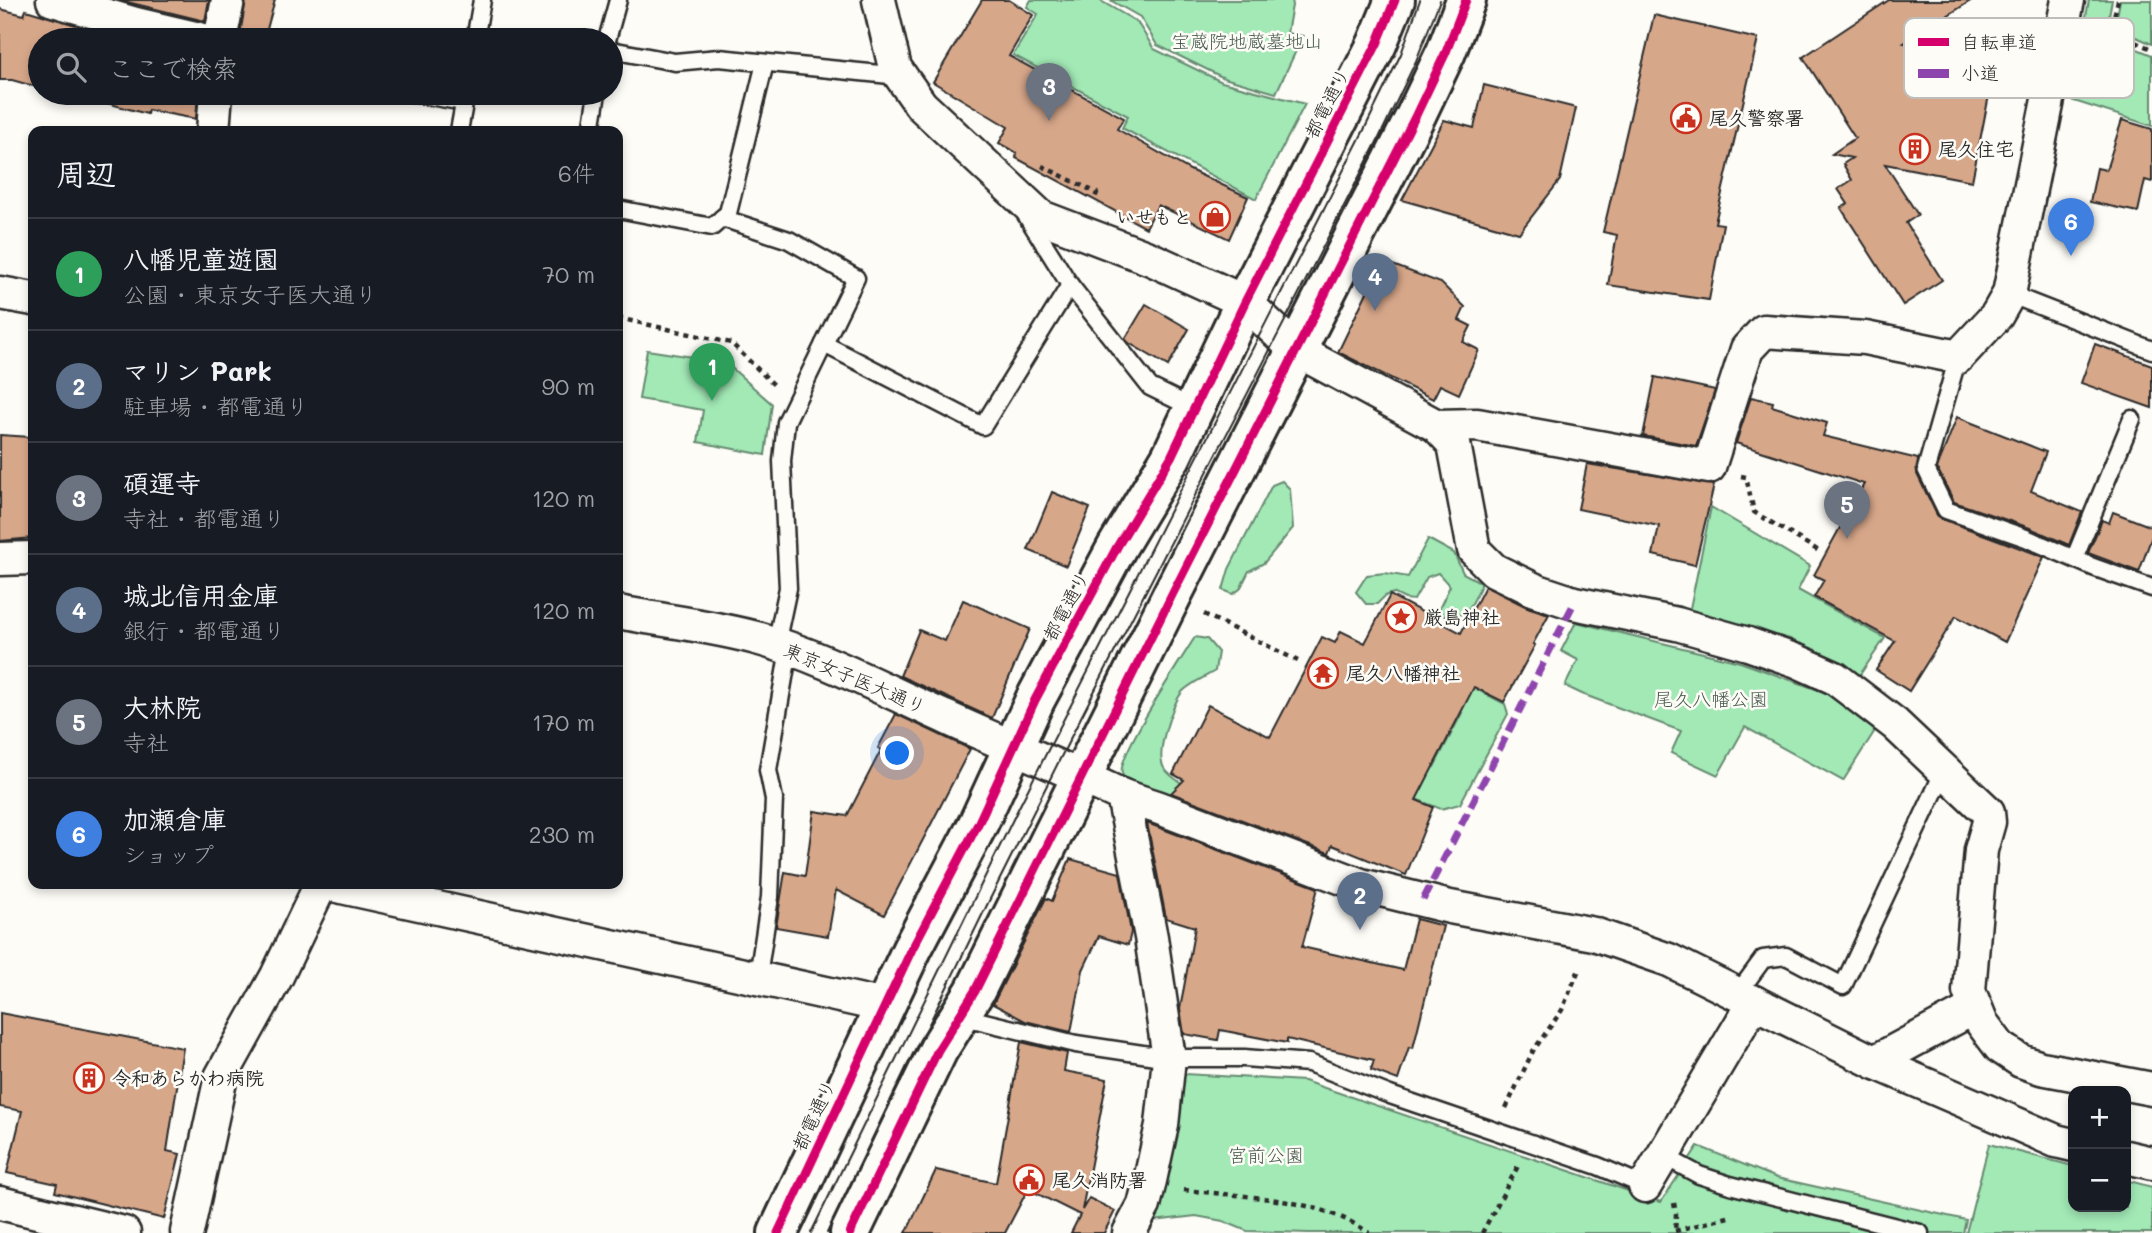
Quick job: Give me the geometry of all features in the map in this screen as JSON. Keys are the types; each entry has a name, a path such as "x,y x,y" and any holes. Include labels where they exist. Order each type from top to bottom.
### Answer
{"main road":[{"name":"都電通り","path":"778,1233 885,1006 979,822 1035,700 1117,547 1171,457 1245,302 1377,44 1395,0"},
{"path":"850,1233 938,1050 975,991 1416,115 1446,52 1466,0"}],"street":[{"path":"53,0 153,28"},
{"path":"222,28 228,0"},
{"path":"879,0 895,68 921,105 1041,217 1151,259 1245,302 1296,350 1437,426 1454,444 1474,550 1493,570 1535,590 1574,603 1677,624 1797,661 1835,678 1895,724 1987,812 1989,822 1981,850 1969,991 1982,1023 2000,1047 2021,1062 2152,1089"},
{"path":"2064,18 2068,0"},
{"path":"1437,426 1477,425 1710,467 1747,349 1765,331 1865,338 1958,357 1997,315 2009,294 2048,98"},
{"path":"213,126 215,105"},
{"path":"0,293 28,298"},
{"path":"0,559 28,558"},
{"name":"東京女子医大通り","path":"623,613 738,634 783,647 826,663 1123,796 1361,885 1450,907 1594,934 1669,960 1874,1062 2068,1144"},
{"path":"1123,796 1151,937 1169,1058 1162,1125 1149,1185 1144,1205 1129,1233"},
{"path":"172,1233 189,1233 221,1077 277,975 319,889"},
{"path":"351,889 758,976 885,1006"},
{"path":"1645,1186 1664,1156 1746,997"},
{"path":"1874,1062 1974,1008"},
{"path":"2131,1158 2152,1163"},
{"path":"0,1203 124,1233"}],"lane":[{"path":"477,28 482,0"},
{"path":"610,28 618,0"},
{"path":"623,52 675,62 719,58 900,76"},
{"path":"623,210 712,227 728,214 765,63"},
{"path":"459,126 464,105"},
{"path":"592,126 595,105"},
{"path":"1009,189 1070,285 1150,387 1193,408"},
{"path":"722,218 789,240 856,278 786,422 782,461 788,589 768,770 774,799 770,897 758,976"},
{"path":"824,344 983,426 1070,285"},
{"path":"2009,294 2152,350"},
{"path":"1958,357 1926,469 1946,510 2152,588"},
{"path":"2075,557 2132,419"},
{"path":"1746,997 1762,959 1786,956 1843,986 1944,771"},
{"path":"960,1017 1076,1044 1169,1058 1244,1058 1309,1063 1390,1095 1598,1166 1645,1186"},
{"path":"1664,1156 1699,1175 1730,1185 1920,1233"}],"path":[{"path":"2114,18 2118,0"},
{"path":"2134,42 2152,49"},
{"path":"1042,166 1097,193"},
{"path":"623,319 731,343 794,405"},
{"path":"1710,467 1746,477 1754,512 1819,551"},
{"path":"1197,611 1302,663"},
{"path":"1495,1132 1533,1051 1562,1010 1594,934"},
{"path":"1481,1233 1531,1144"},
{"path":"1149,1185 1313,1207 1354,1222 1370,1233"},
{"path":"1675,1231 1687,1231 1726,1216 1737,1215"}],"green space":[{"path":"1031,0 1099,0 1137,22 1154,49 1222,82 1305,104 1256,199 1122,128 1128,116 1013,55 1038,14 1027,7"},
{"name":"宝蔵院地蔵墓地山","path":"1110,0 1293,0 1287,33 1303,36 1276,93 1224,78 1157,45 1140,17"},
{"path":"2089,0 2112,0 2108,18 2086,18"},
{"path":"2120,0 2152,0 2152,44 2134,36 2134,18 2117,18"},
{"path":"2134,48 2152,55 2152,126 2071,100 2134,98"},
{"path":"647,350 725,362 772,404 765,455 698,442 703,410 639,399"},
{"path":"1282,481 1290,489 1293,528 1264,563 1249,571 1240,589 1233,594 1223,590 1229,569 1272,485"},
{"path":"1711,507 1810,566 1798,590 1885,638 1859,676 1790,639 1689,613"},
{"path":"1428,539 1454,553 1463,573 1482,583 1469,608 1460,615 1444,616 1439,609 1450,586 1438,573 1427,577 1414,600 1393,593 1377,604 1366,604 1356,592 1367,575 1385,573 1408,577"},
{"name":"尾久八幡公園","path":"1576,622 1740,662 1824,692 1876,729 1843,781 1745,727 1718,775 1671,753 1681,731 1565,686 1578,660 1561,651"},
{"path":"1195,637 1207,639 1218,652 1215,671 1190,685 1179,697 1166,729 1162,761 1164,768 1174,778 1214,800 1212,810 1205,811 1184,808 1136,788 1122,773 1123,763 1139,728"},
{"path":"1391,676 1479,687 1478,690 1505,704 1508,714 1460,804 1441,809 1363,778 1434,767 1462,713"},
{"name":"宮前公園","path":"1185,1074 1304,1081 1661,1202 1698,1146 1777,1178 1966,1220 1963,1233 1308,1233 1247,1231 1223,1221 1196,1216 1153,1221"},
{"path":"1989,1144 2068,1165 2068,1212 2131,1212 2131,1181 2152,1187 2152,1233 1966,1233"}],"building":[{"path":"119,0 209,0 205,21"},
{"path":"246,0 275,0 267,28 241,28"},
{"path":"982,0 1009,0 1033,15 1009,56 1124,118 1117,129 1190,170 1248,197 1229,239 1158,205 1146,228 1016,158 1017,153 999,143 1008,127 933,82"},
{"name":"尾久住宅","path":"1889,0 1972,0 1944,18 1904,18 1904,98 1988,98 1972,181 1885,164 1918,215 1906,223 1942,280 1903,305 1841,208 1848,204 1838,189 1852,180 1843,164 1852,158 1832,154 1855,138 1803,57"},
{"path":"0,9 24,15 26,10 86,28 28,28 28,85 0,80"},
{"path":"1654,15 1758,39 1715,223 1723,224 1709,300 1608,285 1617,235 1603,232"},
{"path":"1484,85 1576,108 1560,180 1519,233 1402,200 1444,120 1474,128"},
{"path":"114,105 197,105 196,119 148,110 147,114"},
{"path":"2122,120 2152,129 2152,182 2145,180 2138,212 2090,202 2097,168 2106,170"},
{"path":"1382,261 1441,283 1465,307 1459,320 1471,326 1463,342 1479,350 1459,394 1440,385 1433,399 1338,352"},
{"path":"1146,304 1189,329 1168,366 1125,339"},
{"path":"2095,344 2152,365 2152,408 2081,383"},
{"path":"1655,377 1715,390 1696,446 1643,436"},
{"path":"1751,397 1773,402 1772,406 1827,423 1823,436 1918,459 1917,474 1937,515 1942,519 2044,557 2005,642 1956,616 1909,691 1876,670 1895,641 1814,597 1824,580 1814,575 1864,484 1736,443"},
{"path":"1957,417 2046,452 2031,491 2082,512 2069,545 2030,528 1954,502 1937,468"},
{"path":"0,435 28,437 28,538 0,541"},
{"path":"1587,464 1714,485 1695,565 1653,555 1659,526 1578,509"},
{"path":"1052,492 1090,508 1066,566 1028,550"},
{"path":"2113,512 2152,527 2152,536 2139,572 2088,553 2102,520 2109,523"},
{"path":"1485,586 1527,607 1549,614 1504,702 1474,687 1416,800 1433,807 1406,875 1332,845 1329,853 1171,793 1184,780 1173,774 1208,705 1270,737 1322,637 1335,643 1341,631 1365,643 1390,595 1461,633"},
{"path":"963,600 1030,629 992,718 900,676 919,630 945,641"},
{"path":"896,714 970,749 884,915 836,890 828,936 776,927 785,872 805,876 814,811 847,816"},
{"path":"1147,823 1318,888 1302,947 1403,970 1416,919 1443,926 1413,1048 1409,1047 1398,1080 1371,1070 1374,1060 1287,1039 1287,1043 1220,1030 1218,1040 1184,1034 1180,1009 1195,927 1166,918"},
{"path":"1070,859 1120,873 1131,932 1128,945 1099,936 1083,970 1071,1032 1025,1021 993,1004 1046,898 1052,901"},
{"path":"0,1013 183,1048 167,1151 180,1154 164,1219 55,1192 57,1184 7,1173 22,1111 0,1107"},
{"path":"1021,1042 1067,1053 1064,1071 1107,1079 1082,1210 1089,1198 1115,1211 1104,1233 1071,1233 1080,1215 1028,1189 1005,1233 906,1233 936,1170 996,1183"}],"tram line":[{"path":"811,1233 1019,807 1363,132 1401,54 1420,0"},
{"path":"827,1233 1078,723 1379,138 1416,61 1440,0"}],"marked path":[{"path":"1423,900 1574,603"}],"cycle path":[{"path":"778,1233 912,949 979,822 1035,700 1117,547 1171,457 1245,302 1377,44 1395,0"},
{"path":"850,1233 938,1050 975,991 1173,593 1416,115 1446,52 1466,0"}],"place":[{"name":"尾久警察署","path":"1686,118"},
{"name":"碩運寺","path":"1049,121"},
{"name":"尾久住宅","path":"1915,149"},
{"name":"いせもと","path":"1215,217"},
{"name":"加瀬倉庫","path":"2071,256"},
{"name":"城北信用金庫","path":"1375,311"},
{"name":"八幡児童遊園","path":"712,401"},
{"name":"大林院","path":"1847,539"},
{"name":"厳島神社","path":"1401,617"},
{"name":"尾久八幡神社","path":"1323,673"},
{"name":"マリン Park","path":"1360,930"},
{"name":"令和あらかわ病院","path":"89,1078"},
{"name":"尾久消防署","path":"1029,1180"}]}
